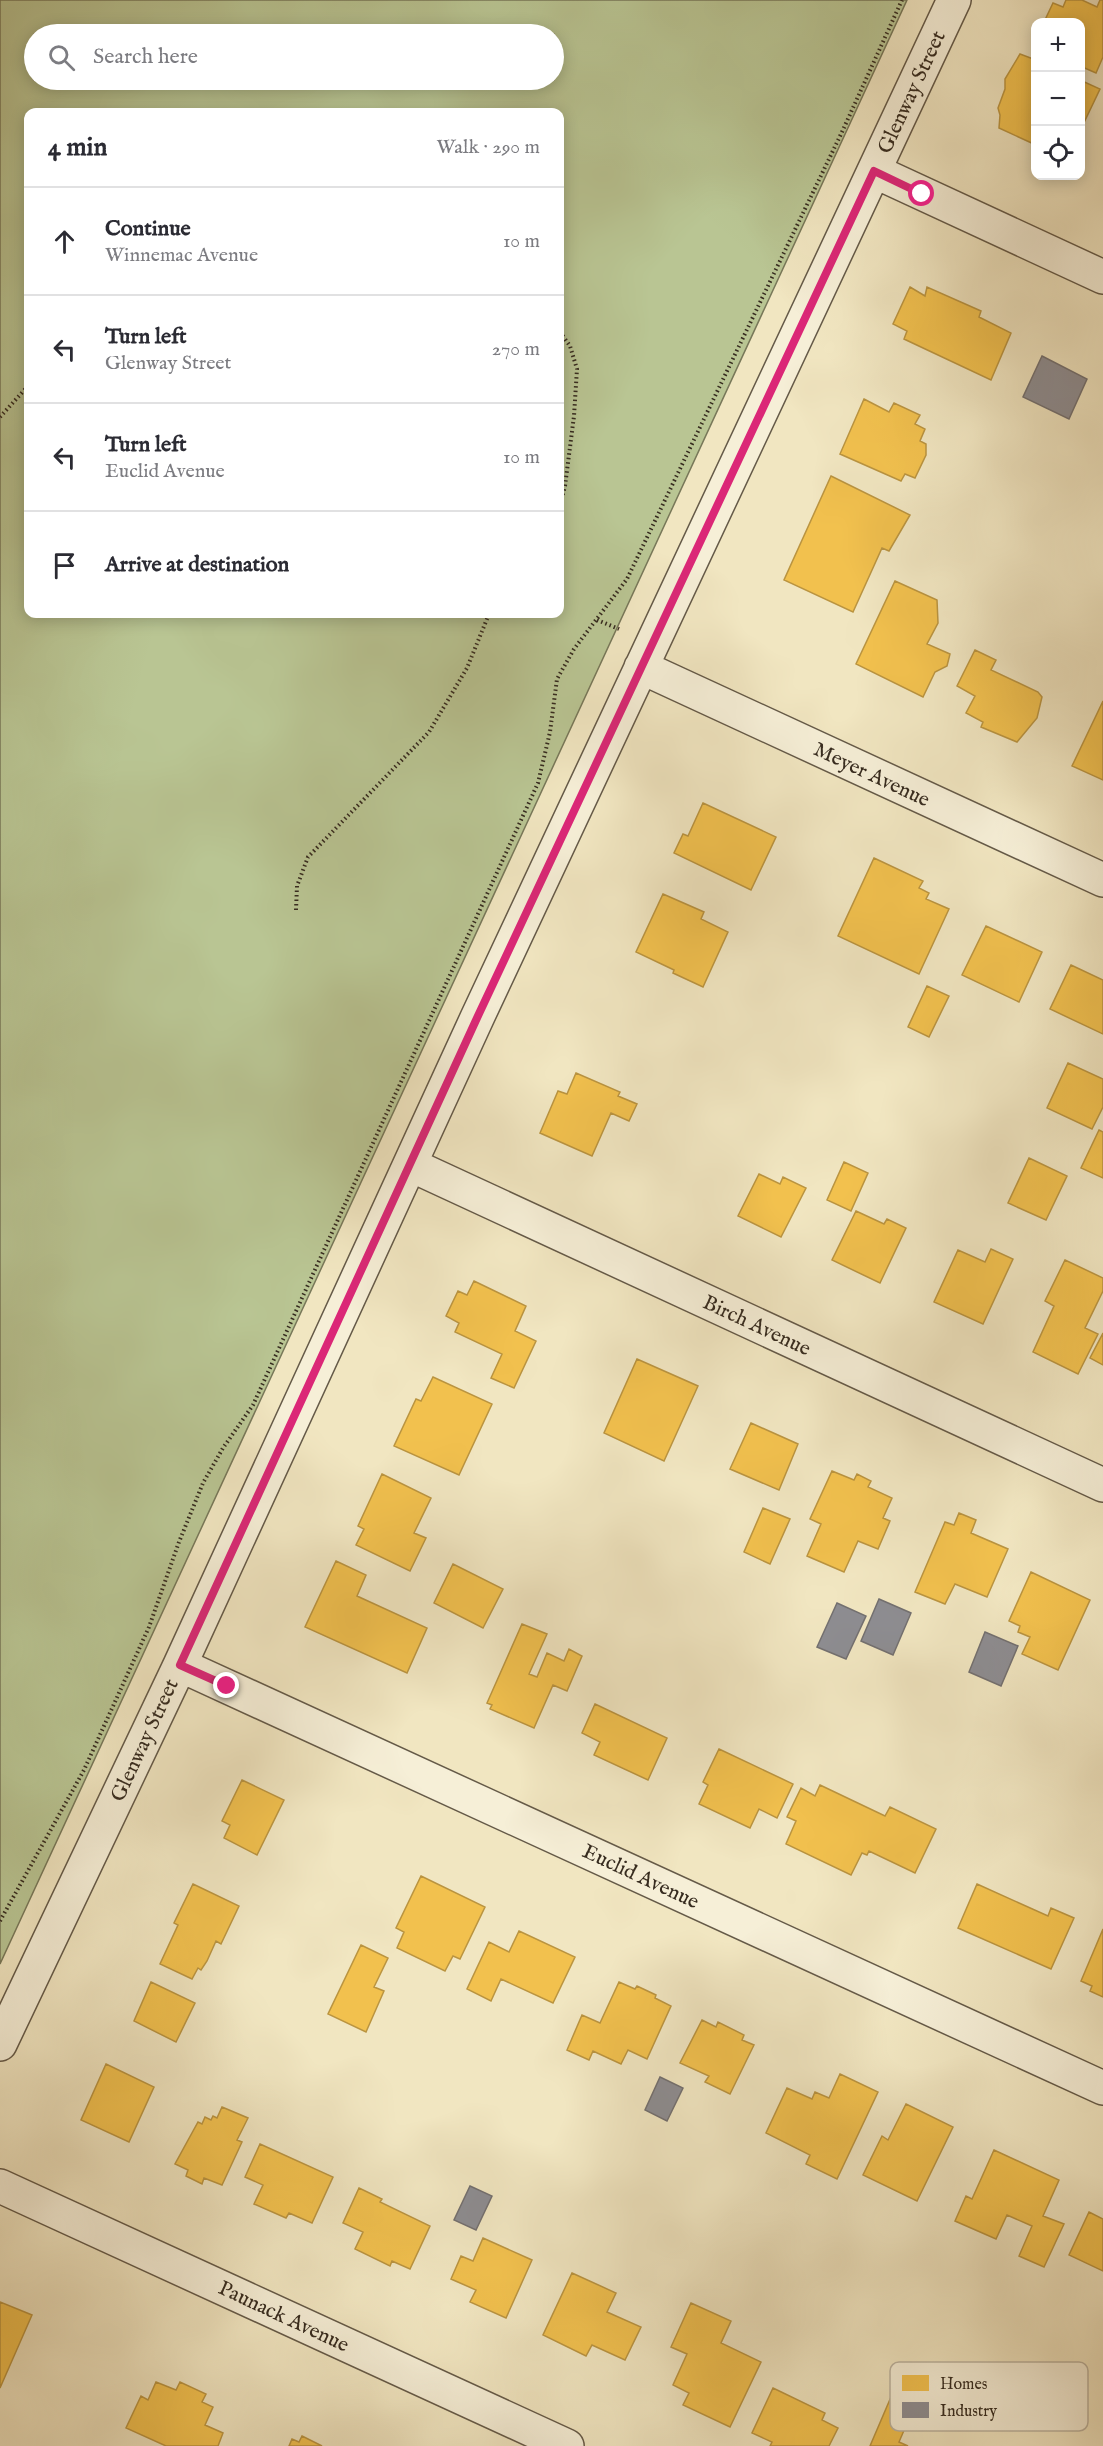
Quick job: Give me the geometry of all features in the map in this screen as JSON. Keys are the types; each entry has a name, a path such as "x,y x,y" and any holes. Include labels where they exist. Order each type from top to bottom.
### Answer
{"street":[{"name":"Glenway Street","path":"0,2044 180,1665 477,1018 954,0"},
{"path":"874,171 1103,277"},
{"name":"Meyer Avenue","path":"641,667 1103,880"},
{"name":"Birch Avenue","path":"411,1165 1103,1485"},
{"name":"Euclid Avenue","path":"180,1665 1103,2088"},
{"name":"Paunack Avenue","path":"0,2186 567,2446"}],"path":[{"path":"0,1922 84,1770 149,1627 203,1483 223,1448 253,1405 333,1226 538,783 550,732 557,679 574,648 627,579 843,130 902,0"},
{"path":"564,338 570,346 577,369 573,427 564,490"},
{"path":"0,417 24,390"},
{"path":"296,910 297,886 308,857 429,732 467,668 487,618"}],"green space":[{"path":"0,0 907,0 0,1964"}],"building: Homes":[{"path":"1066,0 1082,0 1097,7 1100,0 1103,0 1103,57 1096,73 1085,68 1085,18 1046,18 1053,3 1063,7"},
{"path":"1020,54 1031,58 1031,143 999,128 998,108 1005,89 1005,79"},
{"path":"1085,82 1100,89 1085,120"},
{"path":"910,287 925,296 927,287 981,311 979,317 1011,333 991,380 904,339 907,331 893,324"},
{"path":"864,399 889,412 894,403 920,415 915,424 925,429 920,441 926,444 926,455 915,478 905,474 901,481 840,454"},
{"path":"831,476 910,515 889,551 882,548 853,612 784,580"},
{"path":"895,581 937,600 938,623 927,644 950,654 947,666 935,672 923,697 856,664"},
{"path":"975,650 996,660 991,670 1038,692 1042,697 1037,718 1017,742 981,727 983,722 966,713 975,696 957,686"},
{"path":"1103,701 1103,780 1072,766"},
{"path":"703,803 776,837 751,890 674,853 683,834 688,836"},
{"path":"874,858 923,881 919,888 929,893 926,899 949,909 919,974 838,936"},
{"path":"663,894 704,912 701,919 728,932 703,987 636,952"},
{"path":"986,926 1042,952 1019,1002 962,975"},
{"path":"1071,965 1103,980 1103,1034 1050,1009"},
{"path":"927,986 949,996 929,1037 908,1027"},
{"path":"1068,1063 1103,1079 1103,1107 1092,1129 1047,1108"},
{"path":"576,1073 620,1092 618,1096 637,1104 629,1121 611,1113 592,1156 540,1133 558,1091 567,1094"},
{"path":"1099,1130 1103,1132 1103,1178 1081,1168"},
{"path":"1029,1158 1067,1176 1046,1220 1008,1203"},
{"path":"844,1162 868,1173 851,1211 827,1200"},
{"path":"759,1174 780,1184 783,1177 806,1188 781,1237 738,1216"},
{"path":"856,1211 884,1224 887,1219 906,1228 880,1283 832,1260"},
{"path":"991,1249 1013,1259 983,1324 934,1302 958,1250 985,1262"},
{"path":"1065,1260 1103,1278 1103,1291 1085,1328 1098,1334 1078,1374 1033,1352 1054,1306 1045,1301"},
{"path":"474,1281 526,1306 515,1331 536,1341 514,1388 491,1378 502,1354 455,1332 459,1323 446,1316 458,1291 467,1295"},
{"path":"1103,1333 1103,1365 1090,1358"},
{"path":"637,1359 698,1386 664,1461 604,1433"},
{"path":"433,1377 492,1404 459,1475 394,1446 416,1399 421,1401"},
{"path":"751,1423 798,1444 779,1490 730,1469"},
{"path":"832,1471 854,1480 857,1474 871,1481 868,1487 892,1498 883,1518 890,1521 878,1549 858,1541 844,1572 807,1556 821,1524 810,1519"},
{"path":"382,1474 431,1498 414,1533 426,1538 410,1571 356,1545 364,1529 358,1526"},
{"path":"763,1508 790,1519 770,1564 744,1552"},
{"path":"959,1513 976,1520 971,1533 1008,1549 987,1597 955,1584 945,1604 915,1592 945,1522 954,1525"},
{"path":"336,1561 366,1575 357,1596 427,1628 407,1673 305,1627"},
{"path":"453,1564 503,1589 483,1628 434,1603"},
{"path":"1031,1572 1090,1600 1058,1670 1022,1654 1030,1637 1018,1632 1020,1626 1009,1621"},
{"path":"522,1624 547,1634 529,1674 537,1677 547,1653 564,1661 569,1649 582,1656 567,1691 553,1685 534,1728 490,1709 492,1705 487,1703"},
{"path":"595,1704 667,1738 648,1780 594,1755 600,1742 582,1733"},
{"path":"719,1749 793,1784 777,1818 759,1809 750,1828 699,1804 708,1785 703,1782"},
{"path":"242,1780 284,1800 257,1855 224,1838 230,1825 222,1821"},
{"path":"820,1785 885,1816 890,1807 936,1829 915,1873 869,1851 867,1855 862,1853 851,1875 786,1844 796,1821 787,1817 801,1788 815,1796"},
{"path":"421,1876 485,1907 460,1959 453,1956 445,1971 397,1948 404,1932 396,1928"},
{"path":"193,1884 239,1906 221,1944 216,1941 207,1961 201,1970 198,1968 192,1979 160,1964 178,1925 174,1923"},
{"path":"977,1884 1048,1916 1051,1908 1074,1918 1051,1969 958,1928"},
{"path":"1103,1929 1103,1997 1090,1991 1092,1986 1081,1981"},
{"path":"519,1931 575,1957 553,2003 501,1979 491,2001 467,1989 489,1942 509,1952"},
{"path":"361,1945 388,1958 374,1987 384,1991 366,2032 328,2014"},
{"path":"151,1982 195,2003 176,2042 134,2021"},
{"path":"619,1982 635,1989 637,1986 656,1995 655,1998 671,2006 647,2059 628,2050 621,2064 593,2051 589,2060 567,2050 582,2015 600,2023"},
{"path":"702,2020 716,2027 718,2022 744,2035 742,2040 754,2045 730,2094 705,2082 709,2076 680,2063"},
{"path":"106,2064 154,2087 129,2142 81,2120"},
{"path":"840,2074 878,2092 837,2179 806,2164 810,2155 766,2133 787,2088 812,2099 815,2092 829,2098"},
{"path":"906,2104 953,2127 917,2201 863,2175 882,2136 888,2140"},
{"path":"222,2107 248,2118 237,2140 242,2142 222,2185 204,2178 202,2184 186,2176 188,2170 175,2164 198,2122 202,2124 205,2117 211,2120 213,2116 217,2118"},
{"path":"260,2144 333,2177 312,2223 289,2213 286,2218 254,2204 263,2185 245,2177"},
{"path":"994,2150 1059,2180 1043,2216 1064,2224 1044,2267 1019,2256 1032,2226 1007,2215 996,2239 955,2221 966,2196 972,2199"},
{"path":"359,2188 382,2199 380,2202 430,2226 410,2269 392,2261 390,2266 355,2249 363,2232 343,2223"},
{"path":"1089,2212 1103,2219 1103,2271 1069,2255"},
{"path":"483,2238 532,2260 506,2318 470,2302 476,2290 451,2279 461,2256 473,2261"},
{"path":"572,2273 616,2293 607,2312 641,2327 625,2360 592,2345 586,2356 543,2335"},
{"path":"0,2302 32,2315 0,2388"},
{"path":"691,2303 731,2321 721,2343 761,2362 730,2427 683,2405 689,2393 673,2385 687,2354 671,2347"},
{"path":"156,2382 176,2390 180,2382 206,2394 202,2402 213,2407 205,2425 223,2433 218,2446 166,2446 126,2428 141,2396 148,2400"},
{"path":"773,2388 825,2413 822,2420 838,2428 829,2446 770,2446 772,2442 752,2433"},
{"path":"890,2399 890,2431 904,2431 899,2442 908,2446 870,2446"},
{"path":"302,2436 322,2446 289,2446 292,2439 299,2442"}],"building: Industry":[{"path":"1042,356 1087,379 1069,419 1023,397"},
{"path":"879,1599 911,1613 893,1655 861,1641"},
{"path":"837,1603 866,1616 846,1659 817,1647"},
{"path":"985,1632 1018,1646 1001,1686 969,1672"},
{"path":"660,2077 683,2088 667,2121 645,2110"},
{"path":"470,2186 492,2196 476,2230 454,2220"}],"route":[{"path":"227,1686 180,1665 477,1018 874,171 922,194"}]}
